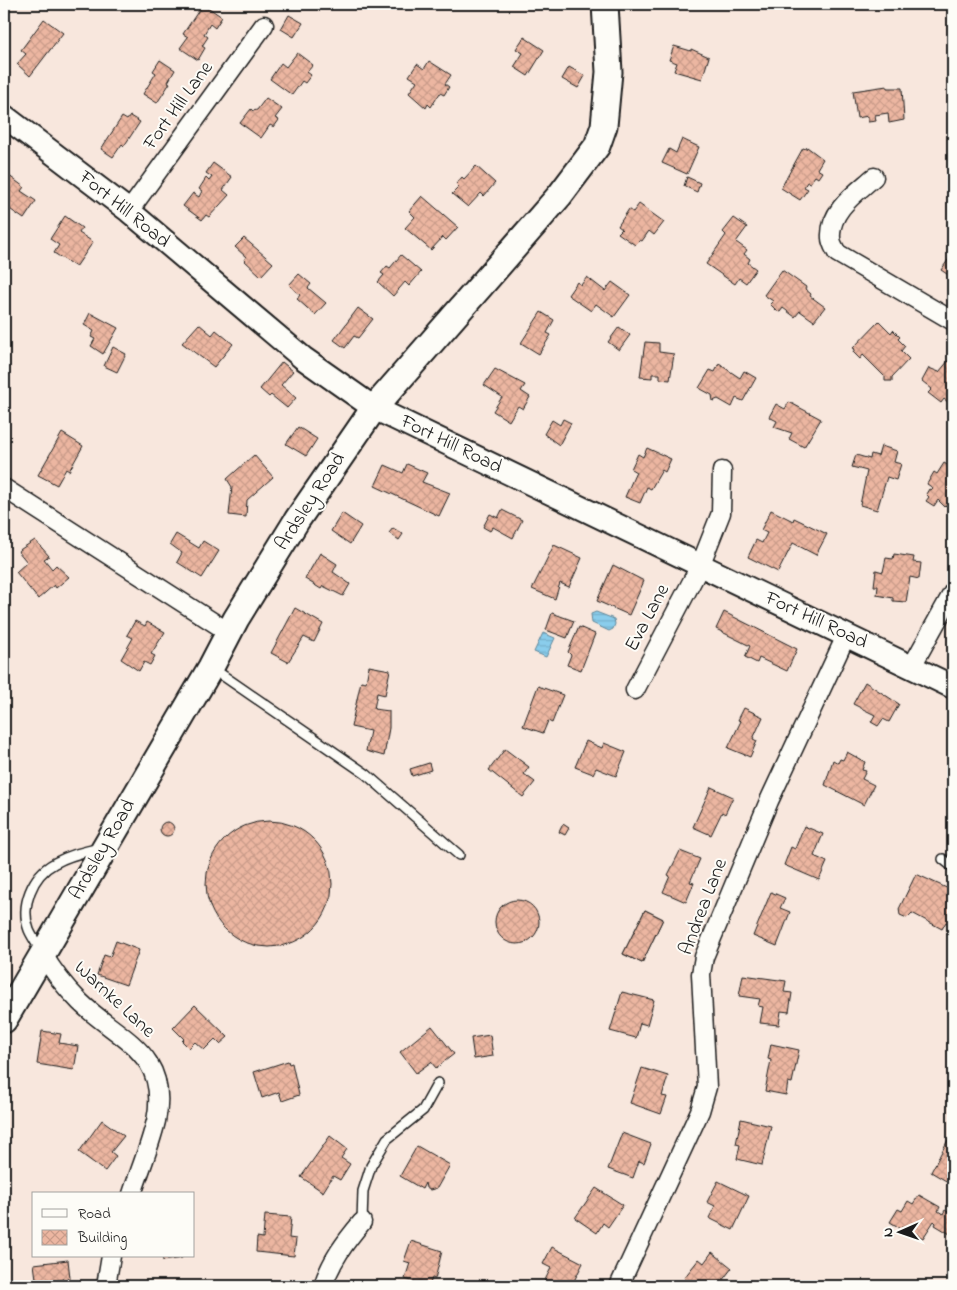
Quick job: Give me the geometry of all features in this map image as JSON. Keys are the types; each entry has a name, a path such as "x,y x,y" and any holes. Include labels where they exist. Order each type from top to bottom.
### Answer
{"main road":[{"name":"Ardsley Road","path":"4,1020 297,520 374,408 560,195 597,146 604,126 609,72 605,4"}],"street":[{"name":"Fort Hill Lane","path":"129,211 264,25"},
{"name":"Fort Hill Road","path":"4,116 129,211 303,358 374,408 953,687"},
{"path":"874,177 843,204 834,221 831,238 837,253 953,321"},
{"name":"Eva Lane","path":"634,690 700,566 721,512 722,471"},
{"path":"4,488 230,633"},
{"path":"912,666 953,592"},
{"name":"Andrea Lane","path":"619,1286 700,1111 707,1087 701,974 704,957 769,801 846,636"},
{"name":"Warnke Lane","path":"43,954 53,971 81,1003 136,1046 147,1060 154,1078 158,1098 156,1121 133,1192"},
{"path":"323,1286 328,1269 347,1240 362,1222"},
{"path":"106,1286 111,1258"}],"lane":[{"path":"211,667 366,774 459,855"},
{"path":"43,954 30,930 26,914 26,901 33,887 44,870 55,863 74,855 105,847"},
{"path":"943,859 953,867"},
{"path":"362,1222 363,1191 371,1166 387,1139 423,1110 438,1083"}],"water":[{"path":"596,612 614,619 613,629 609,631 592,623 591,614"},
{"path":"543,633 555,638 546,657 534,652"}],"building":[{"path":"73,4 87,4 85,9"},
{"path":"203,4 222,17 215,28 210,24 204,34 208,37 202,46 205,48 198,60 180,48 188,37 183,34"},
{"path":"863,4 953,4 953,6"},
{"path":"289,15 303,23 294,37 281,29"},
{"path":"44,19 63,33 30,76 17,64 26,54 21,50"},
{"path":"524,37 544,50 528,76 514,67 523,53 516,49"},
{"path":"674,46 691,51 691,49 709,57 702,79 674,71 677,63 669,60"},
{"path":"297,53 313,65 307,72 311,75 305,83 302,81 292,95 270,79 281,63 286,67"},
{"path":"160,60 175,70 168,82 170,83 157,103 143,94 156,73 153,71"},
{"path":"429,61 451,75 445,84 449,87 444,95 440,93 431,107 428,104 426,108 409,93 417,81 409,76 417,64 424,69"},
{"path":"569,67 585,76 578,88 562,79"},
{"path":"887,86 887,88 902,88 904,120 889,123 888,113 875,115 876,121 868,122 868,116 857,118 853,91"},
{"path":"266,98 282,109 275,118 279,120 274,127 270,125 261,138 240,123 251,109 253,111 257,110"},
{"path":"130,116 140,122 124,146 122,144 113,157 101,149 122,117 127,120"},
{"path":"682,139 699,147 687,174 662,163 669,149 676,153"},
{"path":"807,147 823,159 817,169 822,172 818,178 815,176 810,183 807,182 804,187 808,189 800,200 781,188 803,148 806,149"},
{"path":"213,163 232,177 223,190 229,195 209,217 206,215 202,220 183,206 193,193 199,197 202,191 199,189 206,178 209,181 212,177 206,173"},
{"path":"476,166 495,183 484,196 481,193 468,207 452,194 459,187 456,184 462,177 464,179"},
{"path":"8,175 24,187 21,191 36,201 24,219 4,205 4,181"},
{"path":"687,177 700,183 697,192 684,186"},
{"path":"422,196 458,227 446,240 443,237 431,250 405,228 415,217 409,211"},
{"path":"639,204 664,222 654,235 649,231 642,241 640,240 635,245 618,233 622,229 618,226 629,209 633,212"},
{"path":"65,216 82,228 79,233 93,242 76,267 54,253 59,245 50,239"},
{"path":"734,218 747,227 736,242 747,250 744,254 750,259 748,263 756,269 746,283 739,278 735,284 706,264 726,235 723,232"},
{"path":"244,238 273,263 261,276 244,260 246,257 235,247"},
{"path":"953,253 953,278 941,270"},
{"path":"401,255 421,272 409,286 405,282 393,296 378,282 384,275 381,273 387,266 390,268"},
{"path":"782,270 806,287 805,289 811,294 810,296 825,307 814,321 800,311 795,317 783,308 780,312 777,311 770,304 773,301 764,295"},
{"path":"299,274 311,284 308,288 326,303 315,315 297,299 300,295 289,285"},
{"path":"587,277 605,291 612,282 630,295 614,317 596,304 591,311 568,295 577,282 581,285"},
{"path":"358,308 373,319 358,338 354,336 345,348 334,340"},
{"path":"541,312 554,320 547,333 551,335 539,354 521,343"},
{"path":"90,313 118,328 103,354 91,346 95,339 91,337 94,331 84,325"},
{"path":"879,321 891,333 893,330 900,337 898,339 905,346 901,351 909,359 892,377 892,381 885,381 885,377 863,355 860,359 853,352 855,349 853,348"},
{"path":"199,324 212,335 216,330 233,344 214,367 182,343"},
{"path":"619,327 630,335 619,350 608,342"},
{"path":"645,342 659,343 659,352 674,354 670,380 660,379 660,374 652,374 652,378 640,377"},
{"path":"113,347 126,354 117,372 104,366"},
{"path":"949,360 953,363 953,406 944,399 941,403 928,393 932,389 922,381 929,368 939,372"},
{"path":"282,362 293,371 281,385 296,398 287,408 260,389"},
{"path":"719,364 740,378 744,371 756,378 743,401 736,398 732,407 718,399 713,401 712,395 699,388 710,370 715,372"},
{"path":"495,369 525,385 521,391 530,397 523,409 518,406 509,421 493,411 502,397 484,385"},
{"path":"789,402 821,419 804,447 789,439 792,433 774,427 777,421 769,417 776,404 785,409"},
{"path":"563,419 571,423 559,445 544,434 552,420 560,425"},
{"path":"298,427 317,439 306,456 286,444"},
{"path":"62,433 83,446 69,471 66,469 57,485 38,475"},
{"path":"881,446 897,451 894,462 901,464 896,480 887,477 877,510 860,505 867,471 852,467 856,455 870,459 871,454 878,456"},
{"path":"647,448 671,459 665,472 662,470 651,489 647,487 640,503 625,497 636,472 631,469 638,454 643,457"},
{"path":"254,455 273,477 247,500 246,517 229,515 232,487 227,479"},
{"path":"944,463 953,468 953,509 947,505 945,507 938,500 934,506 926,501 929,497 926,494 929,489 933,488 927,484 934,472 937,474"},
{"path":"407,464 427,473 422,482 450,493 439,516 375,486 385,465 403,473"},
{"path":"502,510 522,520 513,538 493,527 490,531 483,527 490,514 498,518"},
{"path":"771,510 793,521 794,518 827,534 816,555 793,543 778,572 748,557 756,540 762,543 767,533 761,530"},
{"path":"342,513 361,526 350,544 331,531"},
{"path":"393,528 403,534 399,540 389,533"},
{"path":"176,534 199,548 203,541 219,551 202,578 177,562 182,553 170,544"},
{"path":"35,540 49,556 44,559 52,569 56,565 69,577 56,588 54,585 38,599 16,572 27,562 18,551"},
{"path":"554,545 582,558 569,587 560,583 555,599 532,589"},
{"path":"320,553 337,564 333,572 350,584 343,596 323,586 321,589 305,579"},
{"path":"894,554 914,557 913,562 921,563 919,579 910,577 906,602 893,601 893,598 877,595 878,586 874,586 876,570 883,572 886,558 893,559"},
{"path":"613,565 644,581 629,615 597,601"},
{"path":"295,608 323,624 314,642 304,637 288,662 271,653"},
{"path":"724,612 797,649 787,671 759,658 757,663 745,657 750,646 716,629"},
{"path":"552,613 574,621 567,638 546,630"},
{"path":"135,621 145,626 147,622 165,632 151,654 155,656 150,665 144,662 139,671 121,659 133,638 127,635"},
{"path":"579,627 595,634 581,670 567,665 571,655 568,652"},
{"path":"369,666 390,670 385,695 377,693 374,709 389,711 389,728 384,756 366,751 370,731 351,727 361,681 366,682"},
{"path":"865,682 899,704 889,722 883,719 878,726 871,722 875,715 853,704"},
{"path":"538,686 563,695 552,723 548,721 543,733 523,726"},
{"path":"744,708 763,717 753,739 757,741 750,757 728,748 741,721 738,720"},
{"path":"586,741 602,748 604,743 626,752 616,776 596,768 593,774 575,767"},
{"path":"505,749 529,767 524,774 535,782 523,797 489,770"},
{"path":"847,752 865,762 862,770 866,771 862,779 874,785 864,805 825,785 833,760 838,763 840,759 843,760"},
{"path":"429,763 431,770 412,776 410,769"},
{"path":"711,787 733,797 725,814 722,812 711,835 693,827"},
{"path":"269,821 293,826 313,840 327,860 332,884 327,908 313,928 293,942 269,947 245,942 225,928 211,908 206,884 211,860 225,840 245,826"},
{"path":"167,822 172,824 174,829 172,834 167,836 162,834 160,829 162,824"},
{"path":"563,824 569,828 565,835 559,832"},
{"path":"804,826 823,834 814,856 827,862 819,880 784,865 791,847 795,849"},
{"path":"680,851 700,859 690,882 694,883 686,902 663,892 670,876 668,875"},
{"path":"916,874 951,890 950,895 953,896 953,925 946,922 942,929 912,913 907,918 900,915 899,909"},
{"path":"771,892 785,898 780,908 790,912 777,946 753,936"},
{"path":"513,900 521,900 533,906 539,922 533,938 521,944 513,944 501,938 495,926 495,918 501,906"},
{"path":"645,910 663,919 642,963 623,954"},
{"path":"645,910 663,919 642,963 623,954"},
{"path":"116,941 139,950 126,985 97,975 104,955 110,957"},
{"path":"743,975 786,981 784,992 792,993 789,1012 781,1011 779,1025 760,1023 763,1007 758,1006 760,999 739,996"},
{"path":"622,992 654,1000 647,1025 640,1023 636,1038 610,1031"},
{"path":"195,1005 228,1037 220,1044 215,1039 204,1050 195,1042 189,1048 182,1041 184,1039 173,1028"},
{"path":"432,1026 454,1054 436,1068 431,1062 416,1073 400,1052"},
{"path":"42,1031 61,1034 59,1043 78,1046 74,1070 37,1064"},
{"path":"490,1035 493,1056 474,1059 471,1038"},
{"path":"771,1044 799,1050 792,1083 788,1082 786,1095 765,1091 771,1060 768,1059"},
{"path":"288,1061 289,1064 292,1063 299,1095 282,1101 279,1092 262,1098 254,1072"},
{"path":"642,1068 668,1076 662,1096 667,1097 661,1114 630,1103"},
{"path":"741,1119 771,1126 762,1165 737,1159 740,1145 736,1144"},
{"path":"102,1120 124,1136 111,1152 116,1156 105,1171 79,1152"},
{"path":"622,1133 651,1144 644,1163 639,1161 633,1178 608,1169"},
{"path":"330,1136 347,1149 341,1158 350,1164 340,1180 333,1176 323,1192 301,1177"},
{"path":"949,1138 953,1141 953,1185 931,1172"},
{"path":"417,1146 450,1165 437,1188 430,1190 426,1188 425,1183 422,1189 400,1176"},
{"path":"718,1181 749,1196 733,1230 709,1218 715,1206 707,1202"},
{"path":"596,1188 623,1205 608,1227 603,1223 597,1233 575,1218"},
{"path":"919,1195 940,1207 938,1211 943,1214 945,1210 953,1215 953,1231 950,1234 935,1225 934,1221 923,1238 902,1226 900,1228 890,1222 898,1209 902,1211 908,1201 913,1204"},
{"path":"265,1215 291,1217 289,1238 296,1239 294,1256 256,1252 257,1237 263,1238"},
{"path":"411,1241 442,1251 435,1279 432,1278 429,1286 405,1279 410,1263 404,1261"},
{"path":"552,1247 583,1263 574,1281 580,1286 542,1286 551,1268 543,1264"},
{"path":"712,1252 732,1268 718,1286 694,1286 684,1278 699,1259 704,1263"},
{"path":"162,1258 182,1258 163,1261"},
{"path":"68,1260 70,1278 62,1279 63,1286 37,1286 34,1264"}]}
